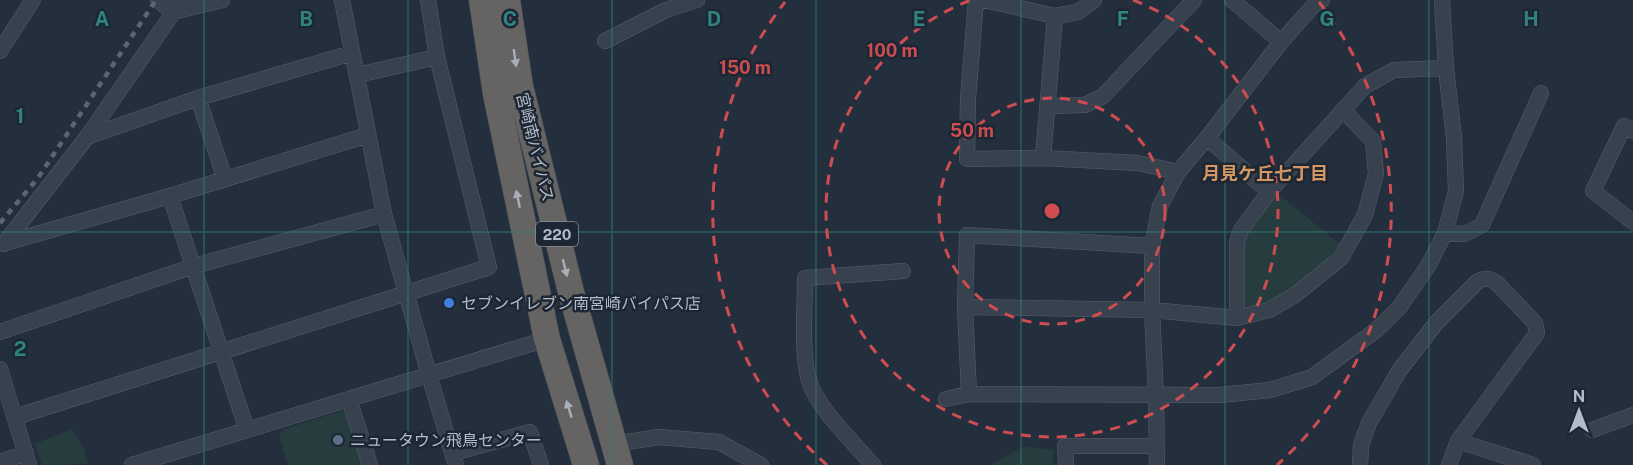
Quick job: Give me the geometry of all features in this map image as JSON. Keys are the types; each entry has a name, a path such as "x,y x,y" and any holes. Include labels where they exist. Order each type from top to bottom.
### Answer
{"highway":[{"name":"宮崎南バイパス","path":"482,0 496,94 548,339 586,465"},
{"name":"宮崎南バイパス","path":"507,0 520,86 571,291 617,454"}],"street":[{"path":"0,51 33,0"},
{"path":"158,0 178,6 222,0"},
{"path":"342,0 384,214 455,459 530,432 541,465"},
{"path":"15,417 489,267 437,57 428,0"},
{"path":"605,41 665,5 697,0"},
{"path":"976,0 968,99 967,159 1043,158 1138,163 1178,172"},
{"path":"984,0 1019,5 1055,16 1078,12 1094,0"},
{"path":"1048,106 1085,105 1103,96 1194,0"},
{"path":"1232,0 1281,42"},
{"path":"1157,465 1152,246 1160,206 1178,172 1281,42 1314,5 1322,0"},
{"path":"946,399 969,394 1156,396 1220,395 1270,390 1312,377 1343,356 1399,308 1428,266 1445,232 1456,191 1454,138 1446,68 1442,0"},
{"path":"2,246 87,137 178,6"},
{"path":"1043,158 1055,16"},
{"path":"87,137 198,98 352,53"},
{"path":"357,75 437,57"},
{"path":"1237,318 1237,242 1241,230 1269,192 1365,86 1394,70 1446,68"},
{"path":"1445,232 1466,234 1482,225 1541,93"},
{"path":"198,98 225,179"},
{"path":"965,307 1152,310 1237,318 1269,310 1295,295 1341,258 1365,215 1376,174 1373,141 1343,110"},
{"path":"1633,130 1624,126 1593,191 1633,222"},
{"path":"2,246 368,135"},
{"path":"1207,138 1269,192"},
{"path":"170,196 247,430"},
{"path":"0,332 194,266 384,214"},
{"path":"969,394 965,307 967,235 1152,246"},
{"path":"873,465 834,420 808,380 805,278 903,271"},
{"path":"1360,465 1361,445 1369,423 1399,371 1436,323 1477,282 1488,278 1498,284 1530,318 1537,333 1458,441 1449,465"},
{"path":"132,465 548,339"},
{"path":"0,462 27,459 1,376"},
{"path":"349,399 370,465"},
{"path":"1592,430 1633,415"},
{"path":"617,454 659,437 718,442 761,465"},
{"path":"1458,441 1533,465"},
{"path":"1066,465 1065,446 1156,446"}],"green space":[{"path":"1277,193 1341,245 1300,283 1275,298 1249,308 1242,303 1243,244 1248,230"},
{"path":"344,410 349,413 363,465 288,465 279,436 282,430"},
{"path":"71,429 83,446 88,464 42,465 35,444"},
{"path":"1024,446 1053,450 1053,465 991,465"}],"railway":[{"path":"0,223 38,178 156,0"}],"place":[{"name":"セブンイレブン南宮崎バイパス店","path":"449,303"},
{"name":"ニュータウン飛鳥センター","path":"338,440"}],"district":[{"name":"月見ケ丘七丁目","path":"1265,173"}]}
